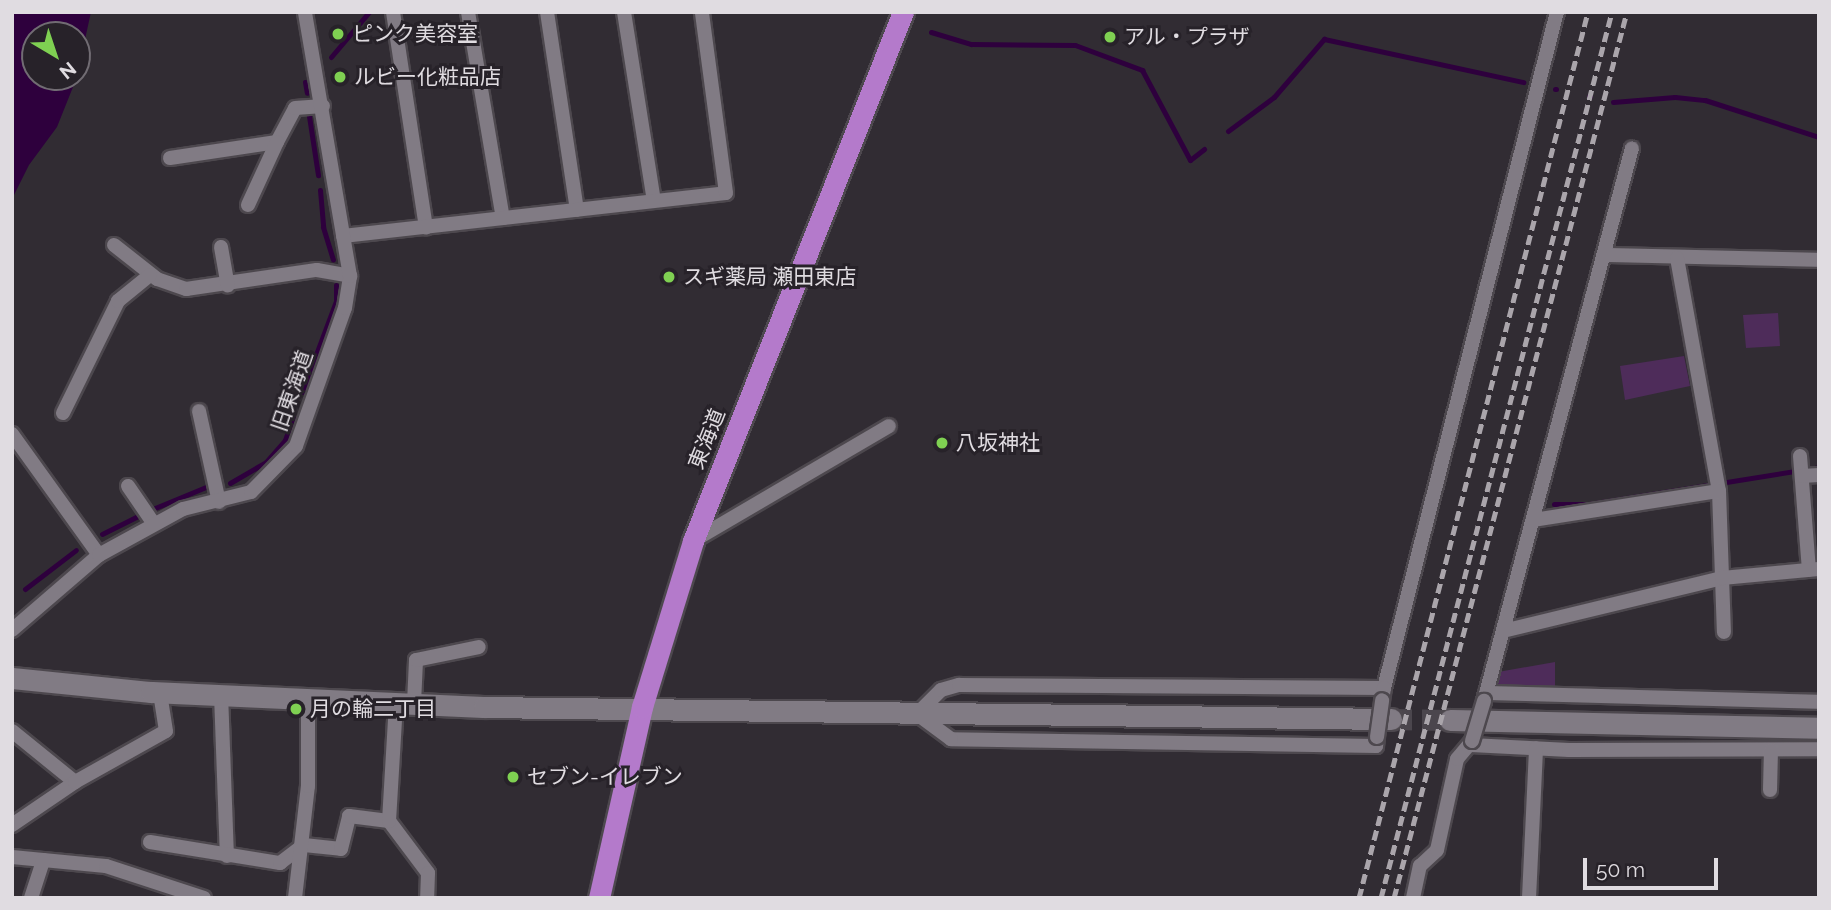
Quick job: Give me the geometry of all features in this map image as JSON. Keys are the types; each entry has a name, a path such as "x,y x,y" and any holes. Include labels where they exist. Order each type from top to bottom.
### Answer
{"highway":[{"name":"東海道","path":"599,898 642,707 693,541 903,12"}],"street":[{"name":"旧東海道","path":"12,630 99,555 183,509 251,492 296,446 345,308 350,276 305,12"},
{"path":"393,12 426,227"},
{"path":"468,12 503,218"},
{"path":"547,12 577,210"},
{"path":"624,12 654,201"},
{"path":"343,236 726,194 702,12"},
{"path":"917,715 951,739 1376,746 1494,256 1557,12"},
{"path":"248,205 295,108 323,106"},
{"path":"170,158 277,142"},
{"path":"1413,898 1420,866 1437,850 1457,759 1472,743 1632,148"},
{"path":"114,245 150,275 186,289 317,270 350,276"},
{"path":"221,247 228,285"},
{"path":"1605,254 1819,260"},
{"path":"1677,258 1719,490 1724,632"},
{"path":"63,413 118,301 150,275"},
{"path":"199,411 219,502"},
{"path":"693,541 889,426"},
{"path":"12,434 99,555"},
{"path":"1503,631 1723,578 1814,569 1800,456"},
{"path":"1802,475 1819,475"},
{"path":"128,486 154,524"},
{"path":"1533,520 1719,490"},
{"path":"388,821 405,702 416,660 479,647"},
{"path":"12,678 160,692 405,702 917,715 1386,702"},
{"path":"917,715 941,690 959,685 1386,702"},
{"path":"12,825 75,782 166,731 160,692"},
{"path":"221,694 227,856"},
{"path":"1485,697 1725,696 1819,702"},
{"path":"295,898 301,847 309,697"},
{"path":"1450,720 1819,728"},
{"path":"12,731 75,782"},
{"path":"1472,743 1536,748 1819,749"},
{"path":"1529,898 1536,748"},
{"path":"1770,790 1771,750"},
{"path":"150,842 280,863 301,847 341,849 349,816 388,821 428,873 427,898"},
{"path":"12,857 130,872 204,898"},
{"path":"31,898 43,860"}],"shaded area":[{"path":"12,12 91,12 89,21 21,21 21,91 71,91 57,127 29,165 12,199"},
{"path":"1778,313 1780,346 1746,348 1743,315"},
{"path":"1684,356 1690,386 1625,400 1620,366"},
{"path":"1555,662 1555,694 1494,691 1498,672"}],"waterway":[{"path":"331,57 369,12"},
{"path":"931,32 971,44 1075,45 1142,70 1190,160 1204,149"},
{"path":"1228,131 1274,97 1324,39 1523,82"},
{"path":"305,82 307,93"},
{"path":"1613,102 1675,97 1705,100 1819,137"},
{"path":"309,116 318,175"},
{"path":"320,190 323,227 333,259"},
{"path":"302,392 336,301 336,285"},
{"path":"230,483 266,462 285,440 293,417"},
{"path":"1554,504 1589,504 1819,467"},
{"path":"155,508 206,487"},
{"path":"102,534 140,515"},
{"path":"25,589 76,550"}],"tunnel":[{"path":"1391,719 1450,720"}],"railway":[{"path":"1359,898 1588,12"},
{"path":"1381,898 1612,12"},
{"path":"1394,898 1627,12"}],"place":[{"name":"ピンク美容室","path":"338,34"},
{"name":"アル・プラザ","path":"1110,37"},
{"name":"ルビー化粧品店","path":"340,77"},
{"name":"スギ薬局 瀬田東店","path":"669,277"},
{"name":"八坂神社","path":"942,443"},
{"name":"月の輪二丁目","path":"296,709"},
{"name":"セブン-イレブン","path":"513,777"}]}
